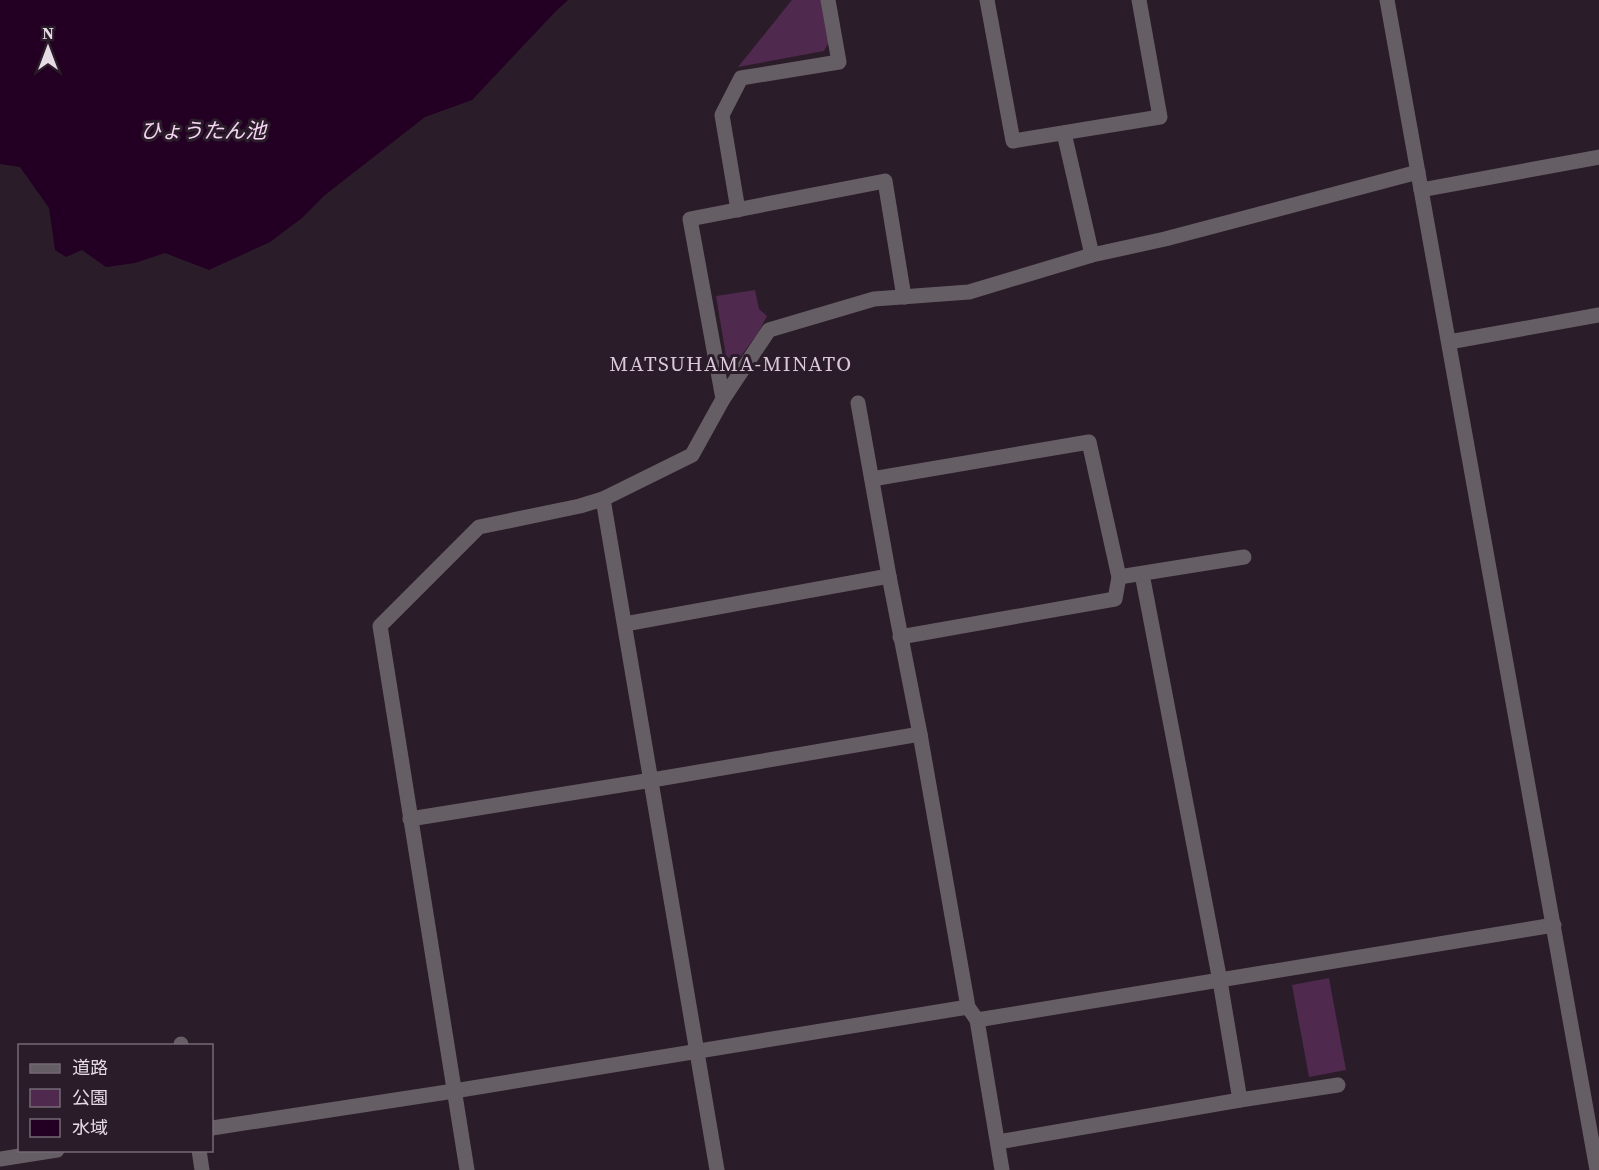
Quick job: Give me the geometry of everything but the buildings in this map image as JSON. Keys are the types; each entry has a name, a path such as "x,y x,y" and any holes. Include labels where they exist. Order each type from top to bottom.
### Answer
{"street":[{"path":"738,210 722,115 741,78 839,62 828,0"},
{"path":"987,0 1013,141 1160,117 1139,0"},
{"path":"1387,0 1597,1170"},
{"path":"1064,133 1092,255"},
{"path":"1421,190 1599,157"},
{"path":"467,1170 380,626 479,527 603,499 692,455 723,399 769,330 874,299 969,292 1092,255 1165,239 1418,172"},
{"path":"723,399 690,219 885,181 904,297"},
{"path":"1449,342 1599,315"},
{"path":"858,404 968,1007 977,1020 1002,1170"},
{"path":"872,479 1089,442 1119,577 1115,599 900,637"},
{"path":"603,499 717,1170"},
{"path":"1119,577 1244,557"},
{"path":"1142,574 1220,981 1240,1100"},
{"path":"625,624 889,576"},
{"path":"410,819 920,734"},
{"path":"977,1020 1554,925"},
{"path":"213,1128 968,1007"},
{"path":"998,1142 1338,1085"},
{"path":"0,1159 44,1152"},
{"path":"199,1152 202,1170"}],"green space":[{"path":"792,0 826,0 832,37 824,51 738,67"},
{"path":"755,290 759,309 767,316 758,333 736,363 726,356 716,296"},
{"path":"1329,978 1346,1070 1309,1077 1292,985"}],"water":[{"name":"ひょうたん池","path":"0,0 568,0 472,100 425,117 325,195 302,218 270,242 209,270 165,253 135,263 106,267 82,250 66,257 55,250 49,208 20,167 0,164"}],"district":[{"name":"MATSUHAMA-MINATO","path":"731,363"}]}
